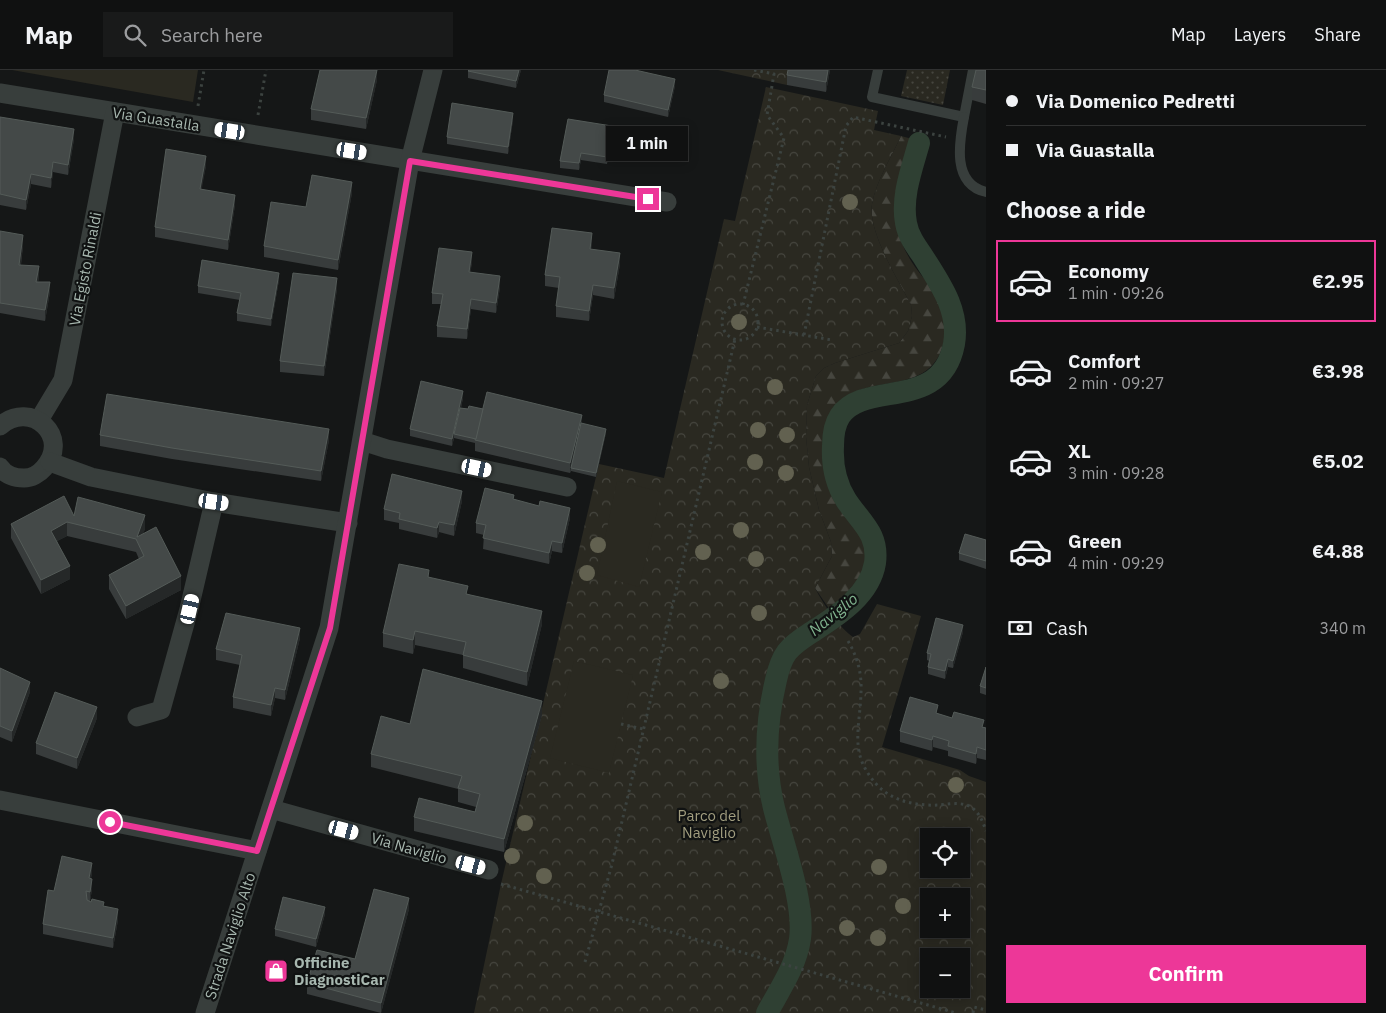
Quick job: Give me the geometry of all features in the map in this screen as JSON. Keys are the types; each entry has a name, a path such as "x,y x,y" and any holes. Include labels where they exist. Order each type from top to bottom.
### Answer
{"street":[{"name":"Strada Naviglio Alto","path":"205,1013 330,628 410,161 433,70"},
{"name":"Via Guastalla","path":"0,93 666,202"},
{"name":"Via Egisto Rinaldi","path":"39,420 63,380 115,112"},
{"path":"0,426 10,419 26,416 39,420 47,428 53,441 53,453 50,462 40,473 27,478 17,477 7,474 0,466"},
{"path":"362,441 387,449 567,487"},
{"path":"50,462 91,477 214,502 348,522"},
{"path":"137,717 161,710 190,609 214,502"},
{"path":"0,800 257,851"},
{"name":"Via Naviglio","path":"271,809 489,870"}],"lane":[{"path":"878,70 872,97 964,117"},
{"path":"973,70 960,139 961,171 976,189 986,192"}],"path":[{"path":"195,125 204,70"},
{"path":"255,135 266,70"},
{"path":"743,305 784,138 768,115 774,74 754,70"},
{"path":"804,335 846,126 853,117 960,139"},
{"path":"734,305 743,305 751,309 755,314 757,326 752,335 746,338 735,339 726,333 723,328 723,317 729,308 734,305"},
{"path":"757,326 832,340"},
{"path":"585,962 612,864 735,339"},
{"path":"848,640 860,671 861,692 858,740 859,752 866,771 881,788 909,803 927,805 961,804 968,806 979,815 986,831"},
{"path":"621,724 643,729"},
{"path":"489,870 501,884 811,972 940,1011 956,1013"},
{"path":"973,1013 974,1007 985,1010 986,1005"}],"green space":[{"path":"12,70 198,70 193,102"},
{"path":"718,70 790,70 787,85"},
{"path":"907,70 950,70 943,105 901,96"},
{"name":"Parco del Naviglio","path":"766,87 878,111 874,130 901,136 874,195 872,216 885,256 911,305 912,316 908,331 899,343 835,363 824,368 816,376 807,405 806,437 809,467 819,510 831,542 832,556 815,588 832,615 853,637 860,634 877,604 921,616 882,747 960,770 969,776 986,782 986,1013 474,1013 501,884 599,464 664,478 724,219 735,221"},
{"path":"901,136 916,140 898,191 896,207 900,238 907,254 939,298 944,316 945,335 937,359 923,373 904,380 863,389 844,398 830,414 823,442 823,463 826,477 837,502 862,538 867,550 868,561 867,571 857,590 830,610 815,588 832,556 831,542 819,510 809,467 806,437 807,405 816,376 824,368 899,343 908,331 912,316 911,305 885,256 872,216 874,195"},
{"path":"617,481 662,492 639,587 597,575"},
{"path":"574,661 633,675 609,773 550,758"}],"building":[{"path":"320,70 377,70 366,118 311,109"},
{"path":"469,70 519,70 516,81"},
{"path":"609,70 635,70 675,79 668,110 604,95"},
{"path":"788,70 828,70 826,82 787,75"},
{"path":"976,70 986,70 986,90 972,87"},
{"path":"452,103 513,113 508,147 447,137"},
{"path":"0,117 74,129 68,165 53,162 51,178 31,174 26,200 0,194"},
{"path":"568,119 612,126 607,157 581,153 579,163 560,161"},
{"path":"166,149 206,156 200,189 235,195 228,240 155,227"},
{"path":"312,175 352,182 338,260 264,246 271,202 306,207"},
{"path":"552,228 592,233 590,249 620,253 614,288 593,285 589,311 556,306 560,277 545,275"},
{"path":"0,231 23,235 19,265 39,266 36,282 50,282 45,310 0,303"},
{"path":"439,248 472,252 469,272 500,276 496,303 471,299 467,329 437,326 443,294 432,293"},
{"path":"202,260 279,273 271,319 237,313 241,293 198,286"},
{"path":"293,273 337,278 324,366 280,361"},
{"path":"421,381 463,391 452,439 410,429"},
{"path":"487,392 582,415 570,463 475,440"},
{"path":"107,394 329,429 321,471 100,435"},
{"path":"469,406 483,409 476,439 454,434 460,408 468,409"},
{"path":"581,423 606,429 596,473 571,468"},
{"path":"392,474 462,491 454,525 439,522 437,528 399,519 400,513 384,509"},
{"path":"485,488 514,495 513,499 539,506 540,501 570,508 562,543 552,541 549,553 483,538 486,525 476,523"},
{"path":"64,496 74,516 78,497 145,515 137,537 156,527 181,576 126,606 109,575 144,556 136,539 67,522 51,531 70,566 41,580 11,524"},
{"path":"965,534 986,540 986,561 959,553"},
{"path":"399,564 429,570 428,577 468,586 466,594 542,611 527,672 463,655 466,642 415,631 413,640 383,633"},
{"path":"226,613 300,628 285,690 275,688 271,705 233,697 242,655 216,649"},
{"path":"936,618 963,625 953,661 948,659 945,671 928,667 931,654 927,653"},
{"path":"986,667 986,688 980,686"},
{"path":"0,668 30,682 12,731 0,726"},
{"path":"423,669 542,701 504,839 414,817 419,798 475,812 480,794 458,788 462,776 371,754 381,716 410,724"},
{"path":"55,692 97,707 77,758 36,743"},
{"path":"910,697 938,705 936,713 952,718 954,712 984,720 982,727 986,728 986,750 977,747 976,754 948,746 949,741 933,736 932,740 900,731"},
{"path":"62,856 92,863 89,878 92,879 90,892 86,891 87,900 91,902 92,899 104,902 103,906 118,909 113,938 43,924 48,890 54,891"},
{"path":"374,889 409,898 381,1003 307,983 317,950 355,959"},
{"path":"283,897 325,907 316,939 275,929"}],"waterway":[{"name":"Naviglio","path":"767,1013 795,959 801,925 796,891 774,808 769,777 768,728 777,677 787,652 800,640 844,610 860,594 872,574 875,563 874,544 871,536 846,500 837,481 833,453 835,427 840,416 852,405 867,399 919,387 934,379 946,365 954,344 954,320 947,297 912,240 906,223 906,193 919,143"}],"place":[{"name":"Officine DiagnostiCar","path":"276,971"}],"route":[{"path":"110,822 257,851 330,628 410,161 648,199"}]}
